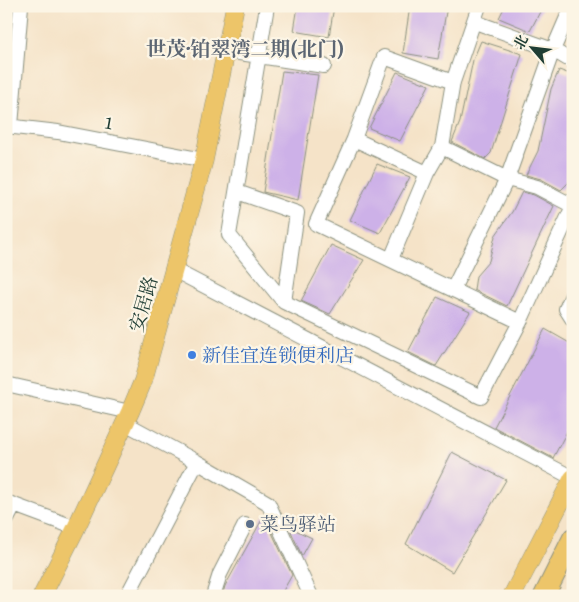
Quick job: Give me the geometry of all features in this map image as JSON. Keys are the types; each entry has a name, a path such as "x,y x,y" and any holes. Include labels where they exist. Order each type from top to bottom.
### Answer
{"highway":[{"path":"544,596 573,538"}],"main road":[{"name":"安居路","path":"42,596 128,418 143,381 204,160 235,6"},
{"path":"512,596 573,478"}],"street":[{"path":"8,126 21,6"},
{"path":"267,6 229,235 284,302 481,397 520,322 573,206 536,187 507,179 442,148"},
{"path":"391,260 427,172 442,148 454,82 479,6"},
{"path":"453,289 507,179 553,50 572,6"},
{"path":"475,22 553,50 573,62"},
{"path":"226,51 324,66"},
{"path":"454,82 384,57 354,139 316,224 520,322"},
{"name":"1","path":"8,126 58,132 204,160"},
{"path":"354,139 427,172"},
{"path":"240,193 296,213 284,302"},
{"path":"174,270 573,478"},
{"path":"573,293 566,309 573,320"},
{"path":"6,384 128,418 197,462 268,503 311,596"},
{"path":"127,596 197,462"},
{"path":"6,521 10,504 76,528"},
{"path":"213,596 220,574 246,525"}],"building":[{"path":"298,6 334,6 329,37 294,31"},
{"path":"410,6 447,6 438,59 403,53"},
{"path":"505,6 543,6 530,31 499,18"},
{"path":"481,41 522,54 491,153 485,159 452,142 460,122 473,60"},
{"path":"559,70 573,75 573,169 569,182 561,190 541,179 526,175 538,151 551,89"},
{"path":"282,71 318,75 298,200 263,192"},
{"path":"397,72 429,85 400,141 369,128"},
{"path":"377,164 410,177 380,233 350,220"},
{"path":"522,192 534,195 554,206 507,306 474,290 476,276 489,261 495,236 512,212"},
{"path":"331,245 364,260 330,314 301,301"},
{"path":"437,297 470,312 436,366 408,352"},
{"path":"545,329 573,345 573,420 553,458 494,427"},
{"path":"452,452 506,480 452,572 406,544"},
{"path":"264,516 292,575 280,596 227,596 223,593 225,586"},
{"path":"289,527 312,538 302,556"}],"place":[{"name":"新佳宜连锁便利店","path":"192,355"},
{"name":"菜鸟驿站","path":"250,524"}],"district":[{"name":"世茂·铂翠湾二期(北门)","path":"245,49"}]}
